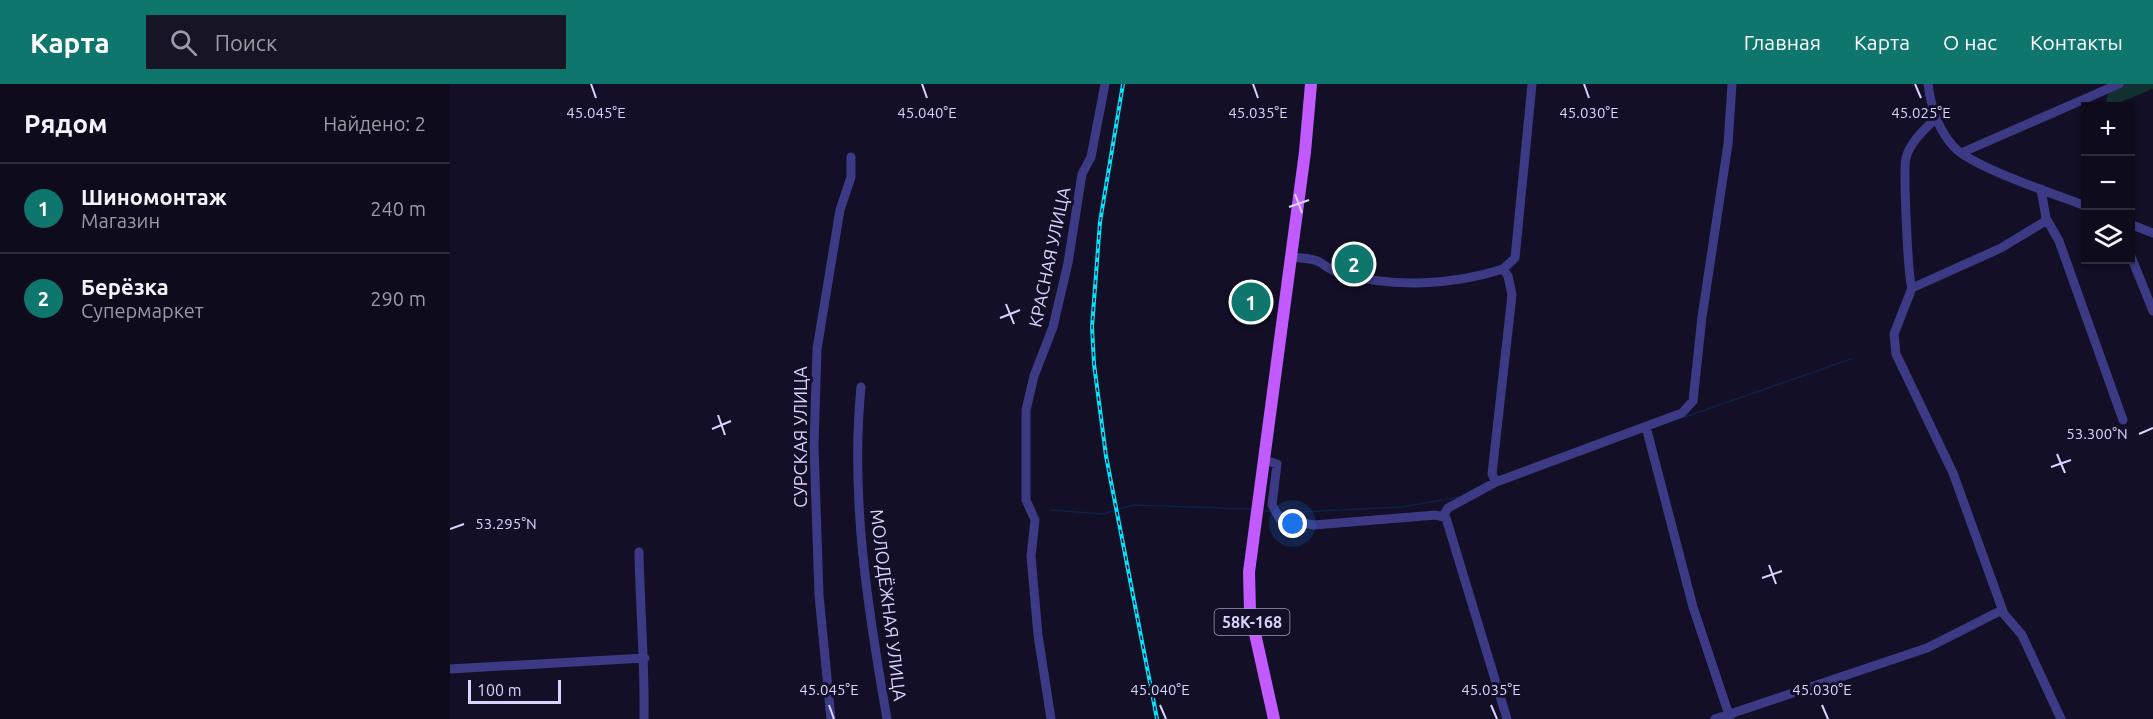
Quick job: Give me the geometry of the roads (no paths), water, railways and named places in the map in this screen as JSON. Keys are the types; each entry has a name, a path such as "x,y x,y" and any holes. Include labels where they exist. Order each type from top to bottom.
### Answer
{"main road":[{"name":"58К-168","path":"1274,719 1250,611 1249,572 1291,257 1311,84"}],"street":[{"name":"КРАСНАЯ УЛИЦА","path":"1051,719 1038,635 1031,556 1035,520 1026,500 1026,410 1034,376 1053,327 1068,263 1082,174 1091,157 1105,84"},
{"path":"1291,257 1315,260 1329,270 1372,279 1447,282 1470,279 1503,269 1515,258 1532,84"},
{"path":"1443,516 1448,508 1496,482 1682,413 1693,401 1702,316 1728,144 1732,84"},
{"path":"1928,84 1936,118 1955,148 1961,153 1990,168 2081,204"},
{"path":"1961,153 2119,84"},
{"path":"1936,118 1918,136 1905,160 1909,243 1908,278 1912,288 1894,334 1896,354 1953,473 2002,610 2022,635 2061,719"},
{"name":"СУРСКАЯ УЛИЦА","path":"831,719 819,595 814,446 817,349 840,210 851,177 851,157"},
{"path":"2042,189 2046,218 2062,250 2123,420"},
{"path":"1912,288 2032,232 2046,218"},
{"path":"2135,226 2153,233"},
{"path":"2134,264 2153,311"},
{"path":"1496,482 1492,474 1512,295 1508,276 1503,269"},
{"name":"МОЛОДЁЖНАЯ УЛИЦА","path":"861,387 856,452 863,561 887,719"},
{"path":"1646,427 1693,607 1730,716"},
{"path":"1264,460 1277,465 1272,506 1280,519 1314,525 1443,516"},
{"path":"1443,516 1451,531 1507,719"},
{"path":"639,552 640,606 645,658 644,719"},
{"path":"1715,719 1730,716 1927,648 2002,610"},
{"path":"450,669 645,658"}],"waterway":[{"path":"1685,417 1851,359"},
{"path":"1280,513 1401,507 1460,497"},
{"path":"1051,510 1103,514 1133,505 1251,509"},
{"path":"1262,510 1272,512"}],"railway":[{"path":"1123,84 1100,222 1092,327 1094,364 1106,456 1157,719"}],"place":[{"name":"Берёзка","path":"1354,264"},
{"name":"Шиномонтаж","path":"1251,302"}]}
